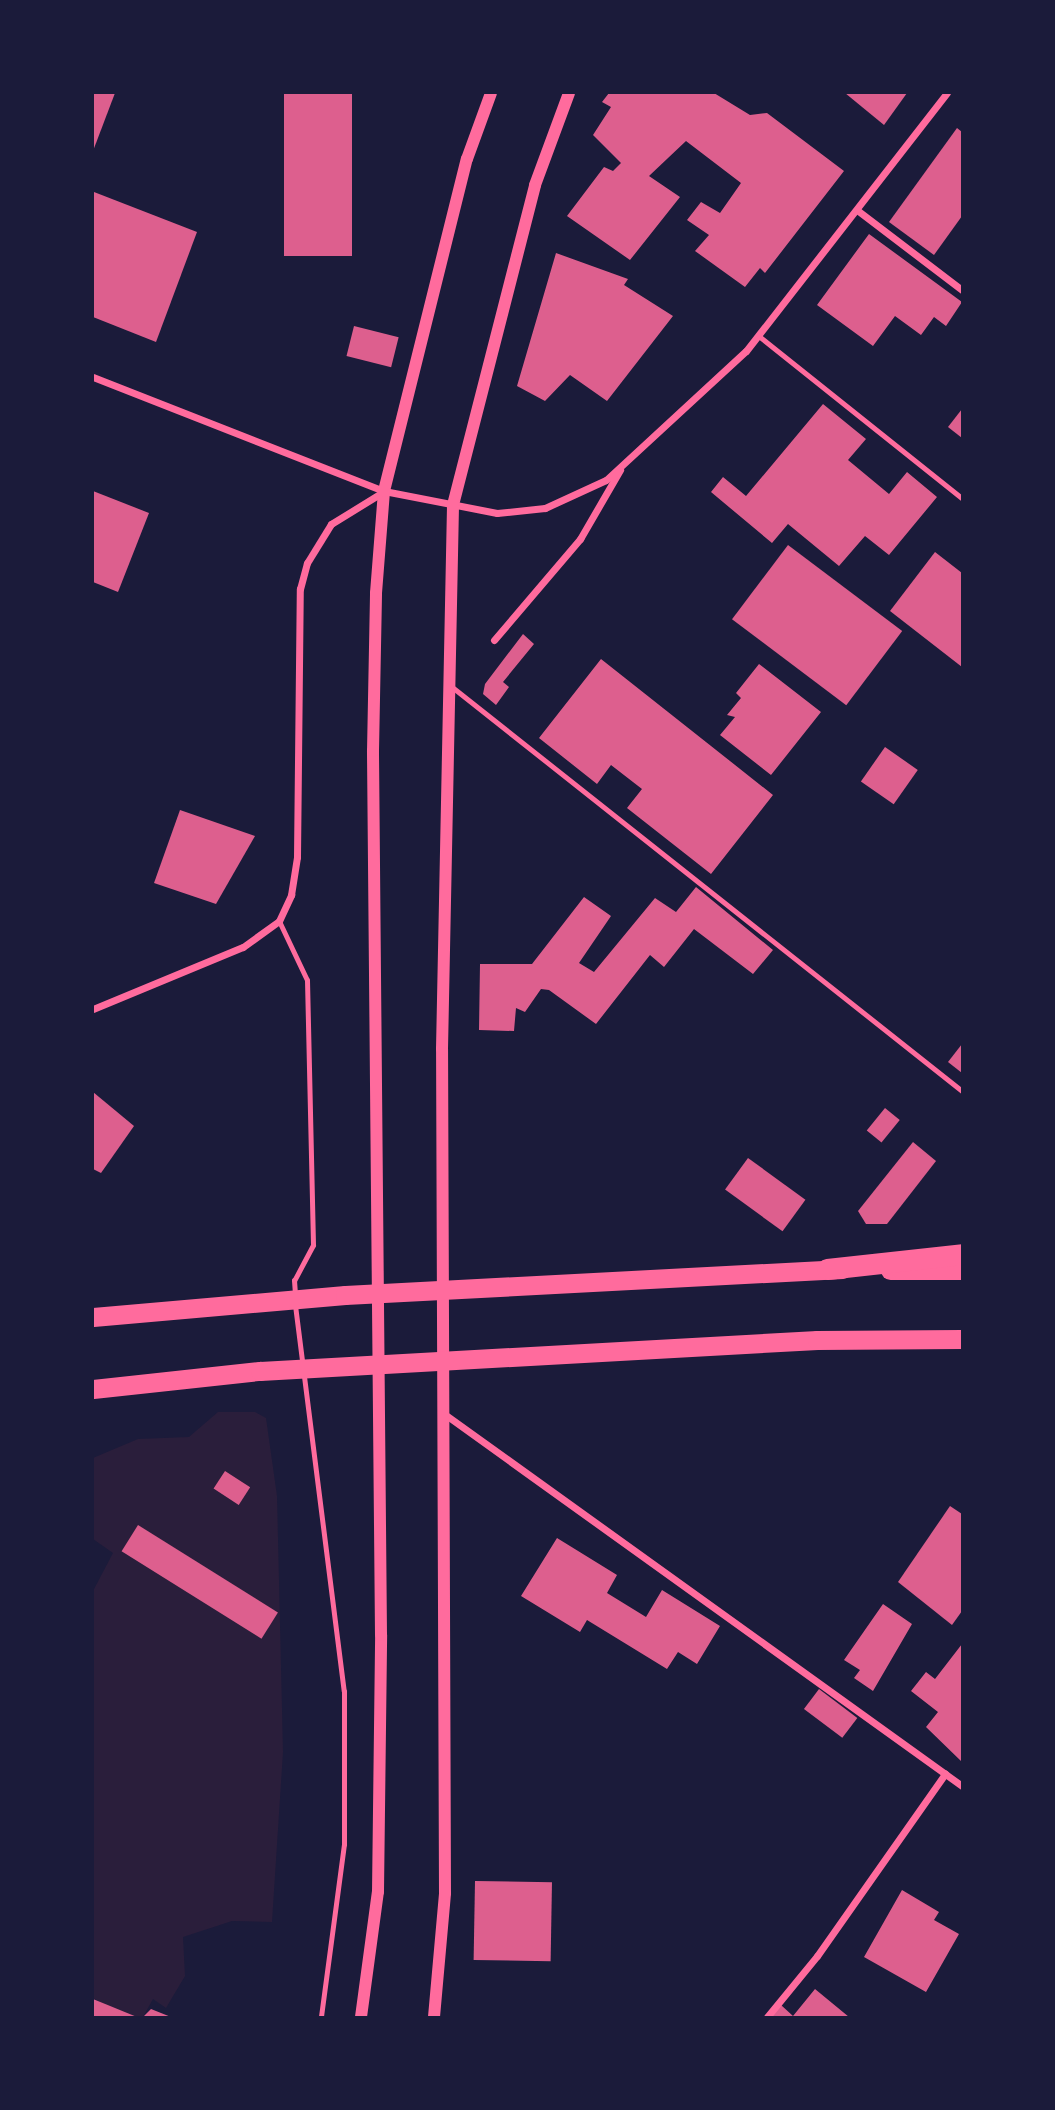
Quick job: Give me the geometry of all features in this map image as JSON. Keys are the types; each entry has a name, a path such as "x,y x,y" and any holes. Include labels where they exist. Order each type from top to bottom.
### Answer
{"highway":[{"path":"93,1317 345,1294 827,1269 962,1254"},
{"path":"827,1269 962,1270"},
{"path":"93,1389 274,1370 817,1340 962,1339"}],"street":[{"path":"361,2017 378,1892 381,1634 373,751 384,491 467,159 491,93"},
{"path":"433,2017 445,1893 442,1049 453,505 535,185 569,93"},
{"path":"93,377 384,491 497,513 545,509 606,480 760,337 947,93"},
{"path":"857,210 962,290"},
{"path":"494,640 580,539 622,466"},
{"path":"93,1009 243,947 279,921 291,895 298,856 300,589 307,563 331,524 384,491"},
{"path":"443,1413 962,1786"},
{"path":"767,2017 817,1956 945,1774"}],"lane":[{"path":"760,337 962,498"},
{"path":"449,685 962,1091"},
{"path":"279,921 307,980 313,1245 294,1280 298,1348 344,1691 344,1844 321,2017"}],"shaded area":[{"path":"218,1412 255,1412 266,1418 277,1496 283,1752 272,1922 232,1921 183,1937 185,1976 166,2008 153,1999 143,2017 126,2017 93,1998 93,1591 113,1553 93,1539 93,1458 138,1439 189,1437"}],"building":[{"path":"93,93 115,93 93,151"},
{"path":"284,93 352,93 352,256 284,256"},
{"path":"609,93 714,93 750,115 767,113 844,171 765,273 760,268 745,287 695,251 709,235 687,220 701,202 720,213 741,183 686,141 649,176 680,197 630,260 567,216 604,167 613,171 621,163 593,135 611,107 602,102"},
{"path":"845,93 907,93 884,125"},
{"path":"957,128 962,132 962,216 934,255 889,222"},
{"path":"94,192 197,232 156,342 93,317"},
{"path":"869,234 962,302 946,326 934,317 921,335 895,316 873,346 817,305"},
{"path":"556,253 628,279 624,285 673,316 607,401 570,375 545,401 517,386"},
{"path":"354,326 399,337 391,367 347,356"},
{"path":"823,404 866,439 848,460 889,494 907,472 937,497 889,555 865,536 839,566 788,524 772,543 711,492 723,477 746,496"},
{"path":"962,409 962,438 948,427"},
{"path":"93,491 149,513 118,592 93,582"},
{"path":"788,545 902,631 846,705 732,619"},
{"path":"935,552 962,573 962,667 890,611"},
{"path":"523,634 534,644 503,682 509,687 496,705 483,694 485,684"},
{"path":"601,659 773,795 711,874 627,808 642,789 611,765 597,784 539,738"},
{"path":"759,664 821,712 771,775 720,735 735,717 727,715 741,698 736,693"},
{"path":"885,747 918,770 894,804 861,781"},
{"path":"180,810 255,836 216,904 154,883"},
{"path":"696,887 773,950 753,974 694,929 664,967 650,955 596,1024 549,990 541,989 525,1012 516,1008 514,1031 479,1030 480,964 532,964 584,897 611,916 579,963 594,972 655,898 676,912"},
{"path":"962,1044 962,1073 948,1062"},
{"path":"93,1092 134,1126 101,1173 93,1169"},
{"path":"885,1108 900,1120 882,1142 867,1131"},
{"path":"913,1142 936,1161 887,1224 866,1224 858,1211"},
{"path":"748,1158 805,1200 783,1231 725,1190"},
{"path":"225,1471 250,1487 239,1505 214,1489"},
{"path":"950,1506 962,1514 962,1611 952,1625 898,1582"},
{"path":"138,1525 278,1612 262,1639 122,1551"},
{"path":"557,1538 617,1575 607,1593 646,1617 662,1590 720,1626 697,1664 678,1652 667,1669 587,1620 580,1632 521,1596"},
{"path":"883,1604 912,1624 873,1691 854,1678 860,1670 844,1660"},
{"path":"962,1644 962,1762 926,1727 938,1712 911,1691 926,1672 935,1679"},
{"path":"819,1689 857,1718 842,1738 804,1709"},
{"path":"475,1881 552,1882 551,1961 474,1960"},
{"path":"902,1890 939,1912 934,1920 959,1934 926,1992 864,1957"},
{"path":"815,1989 849,2017 771,2017 781,2005 793,2016"},
{"path":"93,1999 137,2017 93,2017"},
{"path":"151,2009 171,2017 143,2017"}]}
